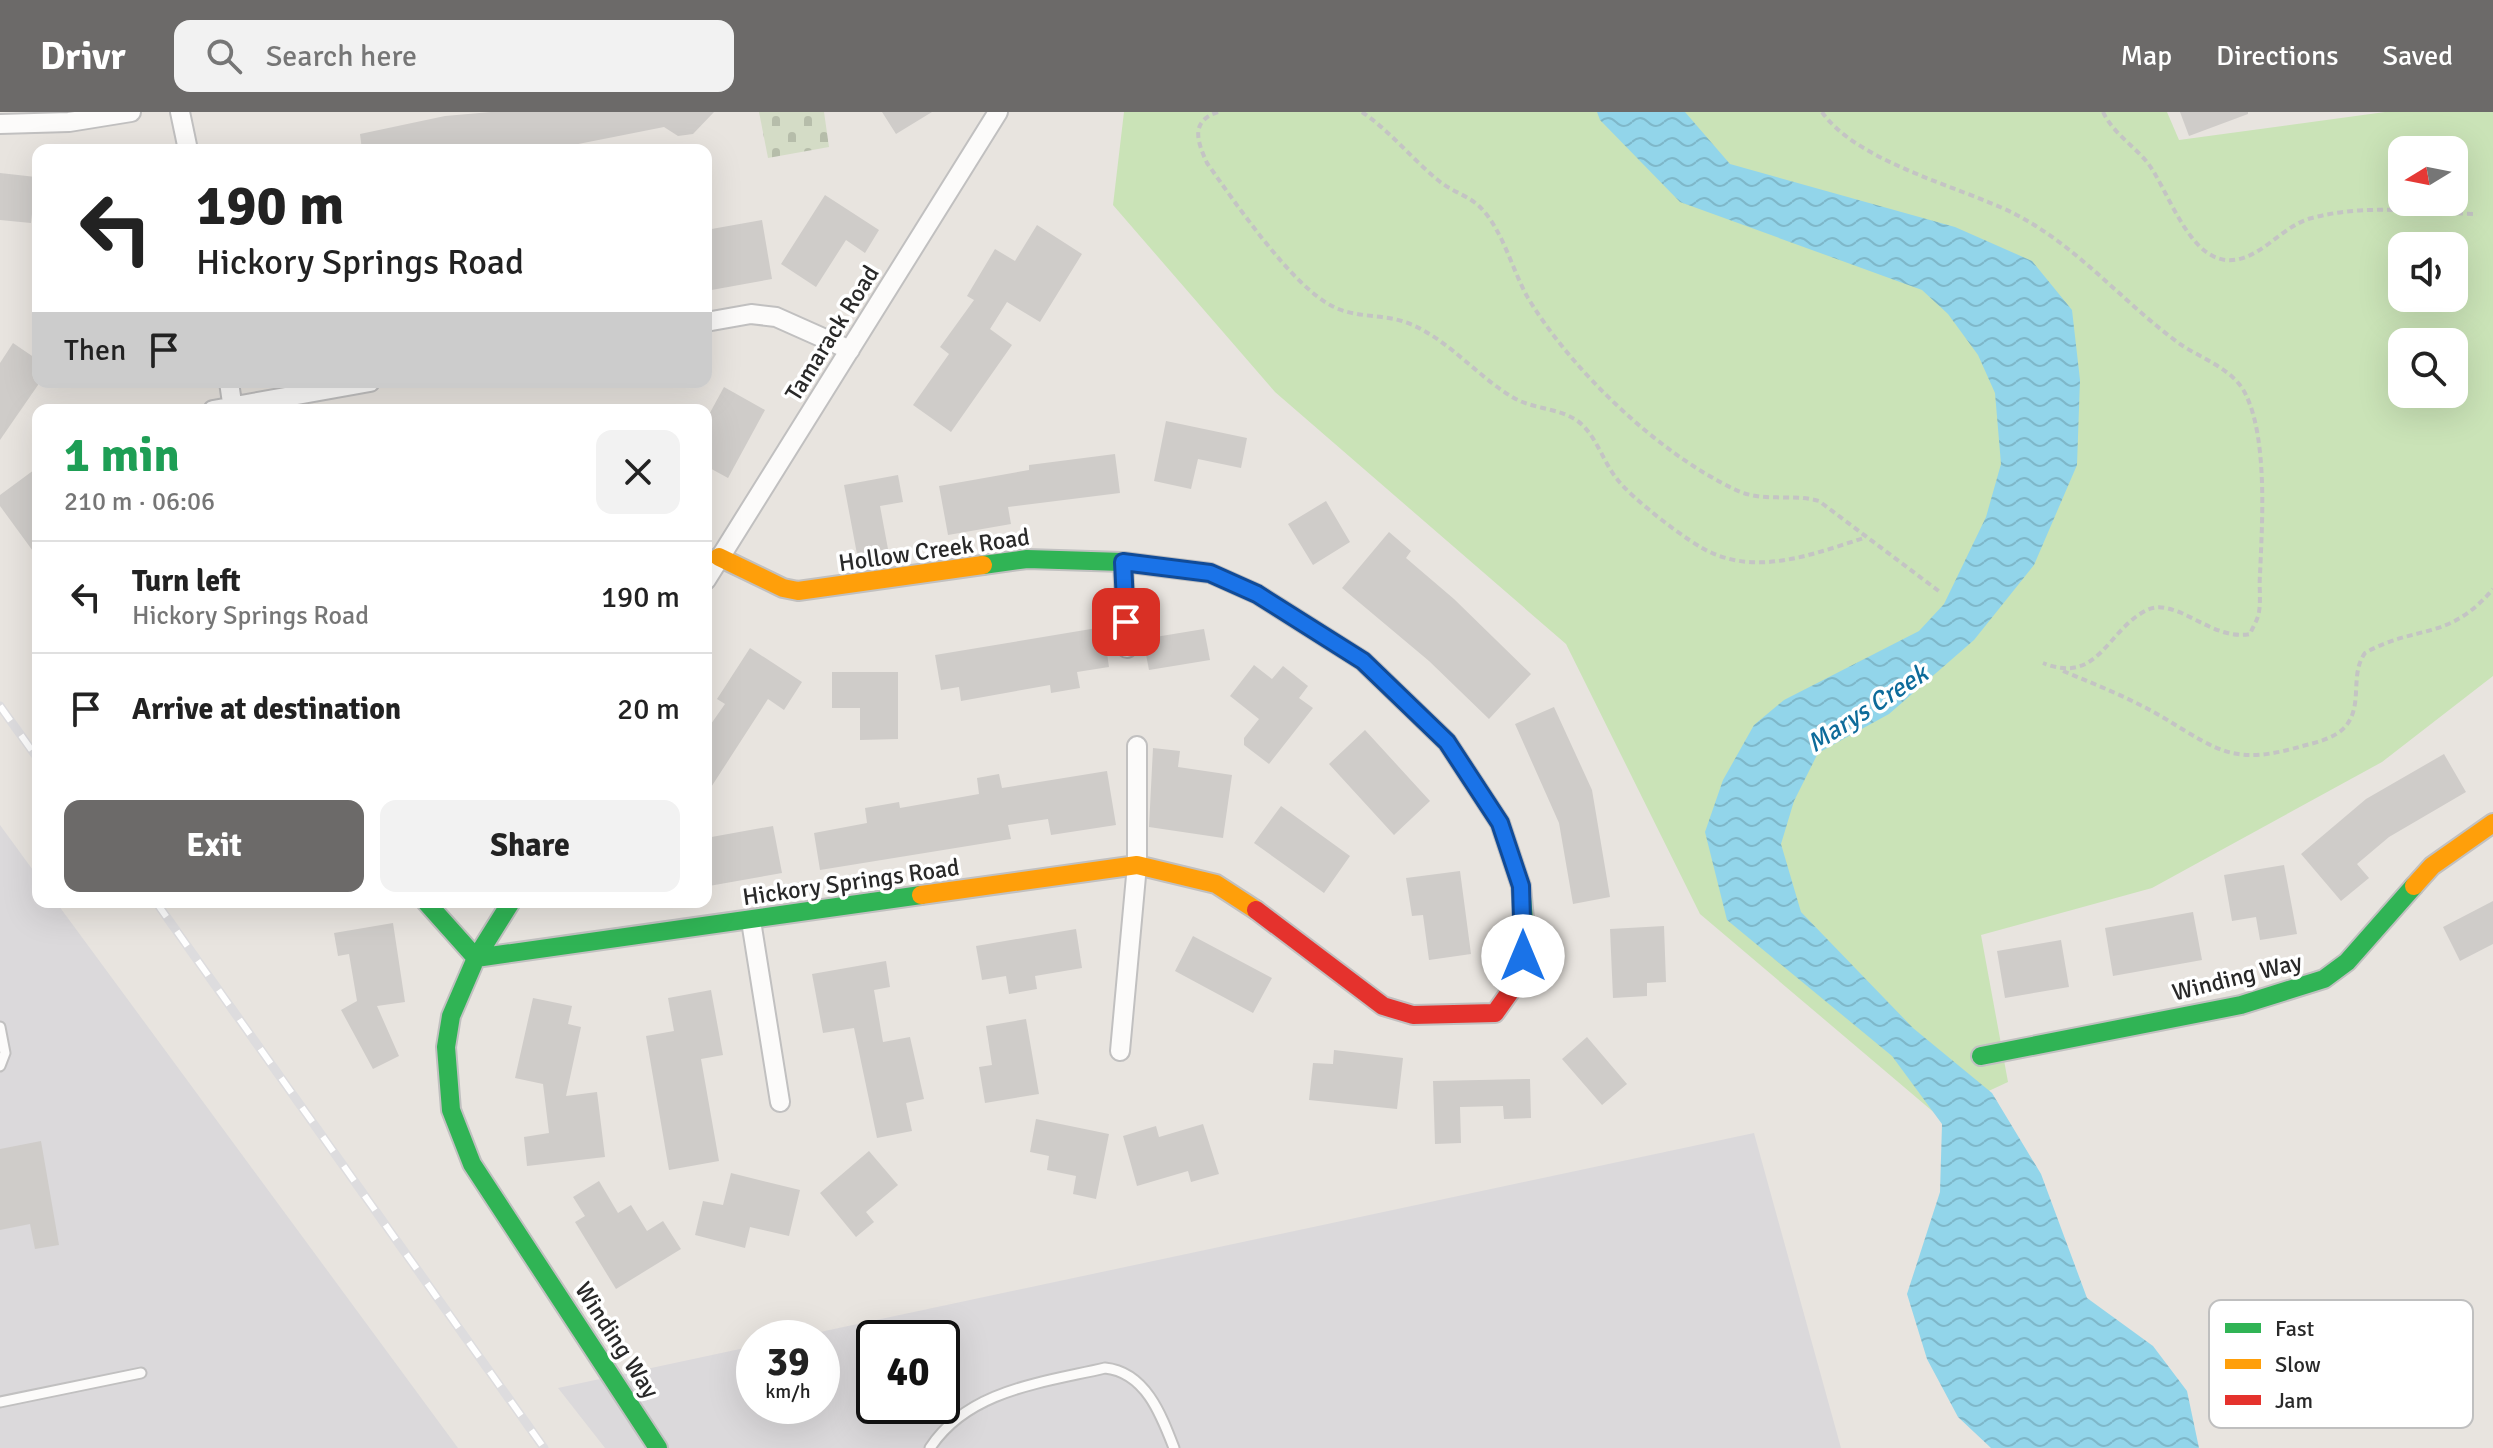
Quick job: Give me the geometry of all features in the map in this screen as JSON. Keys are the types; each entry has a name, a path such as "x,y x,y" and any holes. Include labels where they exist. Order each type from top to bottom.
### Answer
{"street":[{"path":"0,124 69,122 131,112"},
{"path":"180,112 187,144"},
{"name":"Tamarack Road","path":"712,569 998,112"},
{"path":"712,321 751,314 776,317 850,350"},
{"path":"254,404 338,388"},
{"name":"Hollow Creek Road","path":"719,557 783,588 798,591 1027,559 1123,562 1210,573 1257,594 1363,661 1447,742 1500,823 1521,886 1525,931 1522,980 1506,1000"},
{"path":"1123,562 1127,648"},
{"path":"1120,1051 1137,865 1137,746"},
{"name":"Winding Way","path":"1981,1056 2241,1005 2324,979 2347,962 2432,866 2493,823"},
{"name":"Hickory Springs Road","path":"476,958 1137,865 1216,884 1261,913 1383,1006 1413,1015 1474,1016 1495,1013 1506,1000"},
{"path":"431,908 476,958 507,908"},
{"path":"751,921 780,1102"},
{"name":"Winding Way","path":"476,958 451,1016 446,1047 451,1110 472,1164 658,1448"}],"lane":[{"path":"0,1027 5,1053 0,1066"},
{"path":"930,1448 953,1420 976,1404 1105,1368 1117,1369 1140,1384 1174,1448"},
{"path":"0,1402 141,1373"}],"path":[{"path":"1218,112 1206,116 1197,129 1198,144 1207,163 1297,276 1334,307 1406,322 1428,334 1514,398 1577,420 1589,432 1619,483 1638,501 1710,553 1739,562 1775,562 1809,556 1864,538"},
{"path":"1362,112 1442,184 1478,205 1490,220 1520,284 1545,322 1604,389 1664,446 1739,492 1761,499 1802,496 1819,501 1864,538 1940,592"},
{"path":"1822,112 1833,128 1877,153 2042,229 2071,248 2123,298 2182,345 2235,378 2246,394 2253,417 2263,495 2259,614 2250,634 2234,637 2166,607 2145,610 2105,650 2083,666 2063,671"},
{"path":"2103,112 2152,169 2184,227 2202,248 2222,260 2243,260 2289,226 2339,212 2366,209 2477,214"},
{"path":"2043,663 2108,690 2163,717 2207,746 2231,755 2293,749 2323,740 2344,729 2355,710 2357,663 2365,653 2454,623 2478,606 2493,589"}],"shaded area":[{"path":"0,825 32,869 32,908 60,908 458,1448 0,1448"},
{"path":"1754,1133 1841,1448 605,1448 558,1388 736,1350 736,1424 840,1424 840,1328 856,1324 856,1424 960,1424 960,1320 876,1320"}],"green space":[{"path":"759,112 824,112 829,147 768,158"},
{"path":"1124,112 2167,112 2179,140 2385,112 2493,112 2493,676 2382,762 2152,888 1981,935 2008,1082 1937,1115 1700,914 1566,644 1275,392 1113,205"}],"water":[{"name":"Marys Creek","path":"1597,112 1685,112 1730,164 1955,227 2032,261 2072,310 2080,380 2077,465 2034,565 1974,640 1889,714 1818,753 1794,801 1781,844 1801,912 1913,1028 1992,1093 2041,1174 2087,1298 2153,1346 2187,1391 2199,1448 1991,1448 1958,1417 1927,1359 1907,1294 1940,1192 1942,1124 1892,1056 1727,920 1705,832 1723,780 1754,725 1784,700 1919,631 1944,604 1986,517 2001,464 1995,393 1978,355 1948,314 1922,290 1680,202 1600,120"}],"building":[{"path":"491,112 714,112 693,134 678,136 664,127 578,144 361,144 360,134 445,116"},
{"path":"882,112 932,112 896,134"},
{"path":"2180,112 2248,112 2248,114 2189,136"},
{"path":"0,173 32,177 31,223 0,220"},
{"path":"825,195 879,230 865,253 846,240 816,287 781,264"},
{"path":"762,220 772,279 712,290 712,229"},
{"path":"1037,225 1082,254 1040,322 1007,302 990,329 1012,345 951,432 913,405 949,354 940,347 974,300 967,296 995,249 1015,261"},
{"path":"13,343 32,356 32,388 36,388 0,440 0,363"},
{"path":"724,387 765,410 728,478 712,469 712,409"},
{"path":"1166,421 1247,438 1241,468 1198,459 1191,489 1154,481"},
{"path":"1115,454 1120,493 1008,507 1011,524 948,535 939,486 1029,470 1029,465"},
{"path":"32,471 32,550 0,506 0,495"},
{"path":"898,475 903,502 880,506 888,549 857,554 844,485"},
{"path":"1326,501 1350,542 1313,565 1288,524"},
{"path":"1389,532 1411,551 1406,558 1454,599 1531,674 1489,719 1429,661 1342,588"},
{"path":"1103,627 1109,667 1077,672 1080,688 1051,693 1050,685 961,701 959,687 941,690 935,655"},
{"path":"1204,629 1210,660 1149,670 1143,639"},
{"path":"750,648 802,682 784,710 768,699 712,786 712,722 725,704 717,699"},
{"path":"1254,665 1272,679 1283,666 1308,686 1299,698 1313,708 1269,764 1244,745 1244,738 1259,719 1230,696"},
{"path":"832,672 898,672 898,739 860,740 860,708 832,708"},
{"path":"1554,707 1592,790 1610,897 1573,904 1559,823 1515,724"},
{"path":"1365,730 1430,801 1394,835 1329,764"},
{"path":"1153,748 1180,751 1178,767 1232,775 1223,838 1149,827"},
{"path":"2444,754 2466,792 2389,837 2357,864 2369,878 2341,901 2301,854 2366,799"},
{"path":"1107,771 1116,825 1051,835 1048,819 1008,825 1011,839 820,870 814,833 867,823 865,808 899,802 900,808 979,794 977,778 999,774 1002,788"},
{"path":"1281,806 1350,856 1324,893 1254,843"},
{"path":"773,826 782,873 712,885 712,837"},
{"path":"2284,865 2297,934 2260,940 2256,917 2232,921 2224,875"},
{"path":"1460,871 1471,954 1429,960 1423,915 1412,916 1406,878"},
{"path":"2493,901 2493,944 2460,961 2443,927"},
{"path":"2193,912 2202,960 2113,976 2105,928"},
{"path":"393,923 405,1002 377,1006 399,1056 373,1069 341,1010 357,1001 349,954 338,956 334,933"},
{"path":"1664,926 1666,982 1647,983 1647,996 1613,998 1610,929"},
{"path":"1076,929 1082,968 1035,976 1037,989 1009,994 1006,976 982,980 976,946"},
{"path":"1193,936 1272,978 1253,1013 1175,971"},
{"path":"2061,940 2069,987 2005,998 1997,951"},
{"path":"886,961 890,987 874,990 883,1042 910,1037 924,1099 906,1103 912,1131 877,1138 854,1028 823,1033 812,974"},
{"path":"711,990 723,1055 701,1059 719,1161 669,1170 646,1036 674,1031 668,998"},
{"path":"533,998 572,1006 568,1024 581,1027 566,1096 597,1092 605,1157 527,1166 524,1137 549,1133 543,1084 515,1078"},
{"path":"1026,1019 1039,1094 985,1103 979,1067 992,1065 986,1026"},
{"path":"1587,1037 1627,1084 1602,1105 1562,1059"},
{"path":"1334,1050 1403,1058 1397,1109 1309,1100 1313,1063 1333,1064"},
{"path":"1530,1079 1531,1118 1504,1119 1503,1106 1460,1107 1461,1143 1435,1144 1433,1081"},
{"path":"1036,1119 1109,1134 1096,1199 1073,1194 1076,1176 1047,1170 1049,1156 1030,1152"},
{"path":"1203,1124 1219,1174 1191,1182 1188,1171 1137,1186 1123,1136 1156,1126 1159,1137"},
{"path":"41,1141 59,1245 35,1249 30,1224 0,1230 0,1149"},
{"path":"869,1151 898,1185 866,1212 874,1222 856,1237 820,1193"},
{"path":"731,1173 800,1190 789,1236 750,1227 745,1248 695,1235 703,1201 723,1205"},
{"path":"599,1181 618,1213 631,1205 647,1231 663,1221 681,1249 616,1289 575,1222 585,1216 573,1197"}],"railway":[{"path":"0,706 32,751"},
{"path":"160,908 544,1448"}],"traffic: fast":[{"path":"983,565 1027,559 1123,562 1210,573 1257,594 1363,661 1447,742 1500,823 1521,886 1525,931 1522,975"},
{"path":"1981,1056 2241,1005 2324,979 2347,962 2414,886"},
{"path":"431,908 476,958 921,895"},
{"path":"507,908 476,958 451,1016 446,1047 451,1110 472,1164 658,1448"}],"traffic: slow":[{"path":"719,557 783,588 798,591 983,565"},
{"path":"2414,886 2432,866 2493,823"},
{"path":"921,895 1137,865 1216,884 1256,910"}],"traffic: jam":[{"path":"1256,910 1383,1006 1413,1015 1495,1013 1522,975"}],"route":[{"path":"1126,622 1123,562 1210,573 1257,594 1363,661 1447,742 1500,823 1521,886 1525,931 1523,956"}]}
